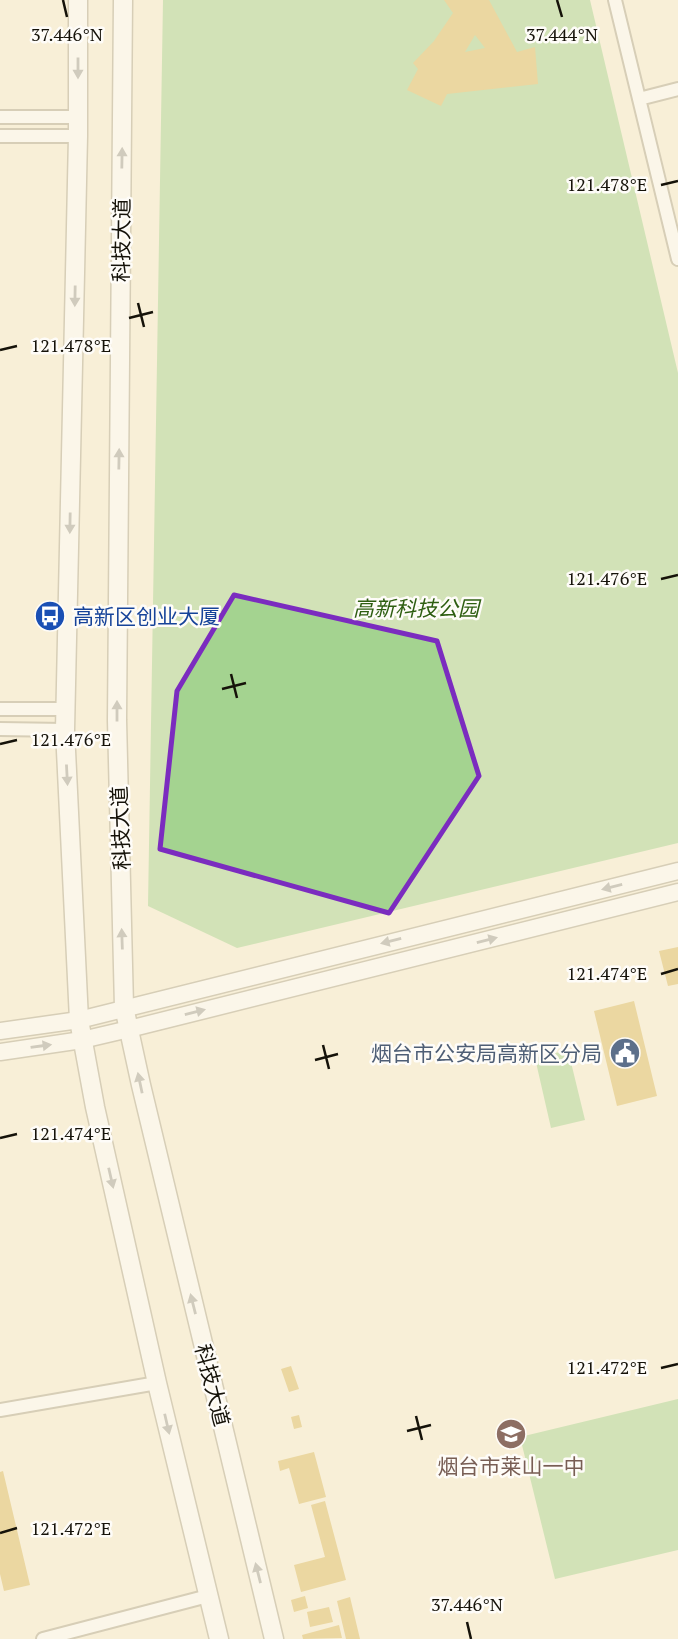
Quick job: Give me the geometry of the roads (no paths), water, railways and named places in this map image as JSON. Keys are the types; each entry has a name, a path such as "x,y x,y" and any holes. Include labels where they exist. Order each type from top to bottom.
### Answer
{"main road":[{"path":"78,0 78,136 65,730 79,1020 157,1383 219,1639"},
{"name":"科技大道","path":"123,0 117,720 124,1007 274,1639"}],"street":[{"path":"615,0 678,260"},
{"path":"639,99 678,89"},
{"path":"0,117 78,117"},
{"path":"0,136 78,136"},
{"path":"0,709 66,709"},
{"path":"0,729 65,730"},
{"path":"0,1031 79,1020 678,871"},
{"path":"0,1052 82,1040 129,1029 678,892"},
{"path":"0,1409 157,1383"},
{"path":"43,1639 208,1596"}],"place":[{"name":"高新区创业大厦","path":"50,616"},
{"name":"烟台市公安局高新区分局","path":"625,1053"},
{"name":"烟台市莱山一中","path":"511,1434"}],"park label":[{"name":"高新科技公园","path":"416,608"}]}
